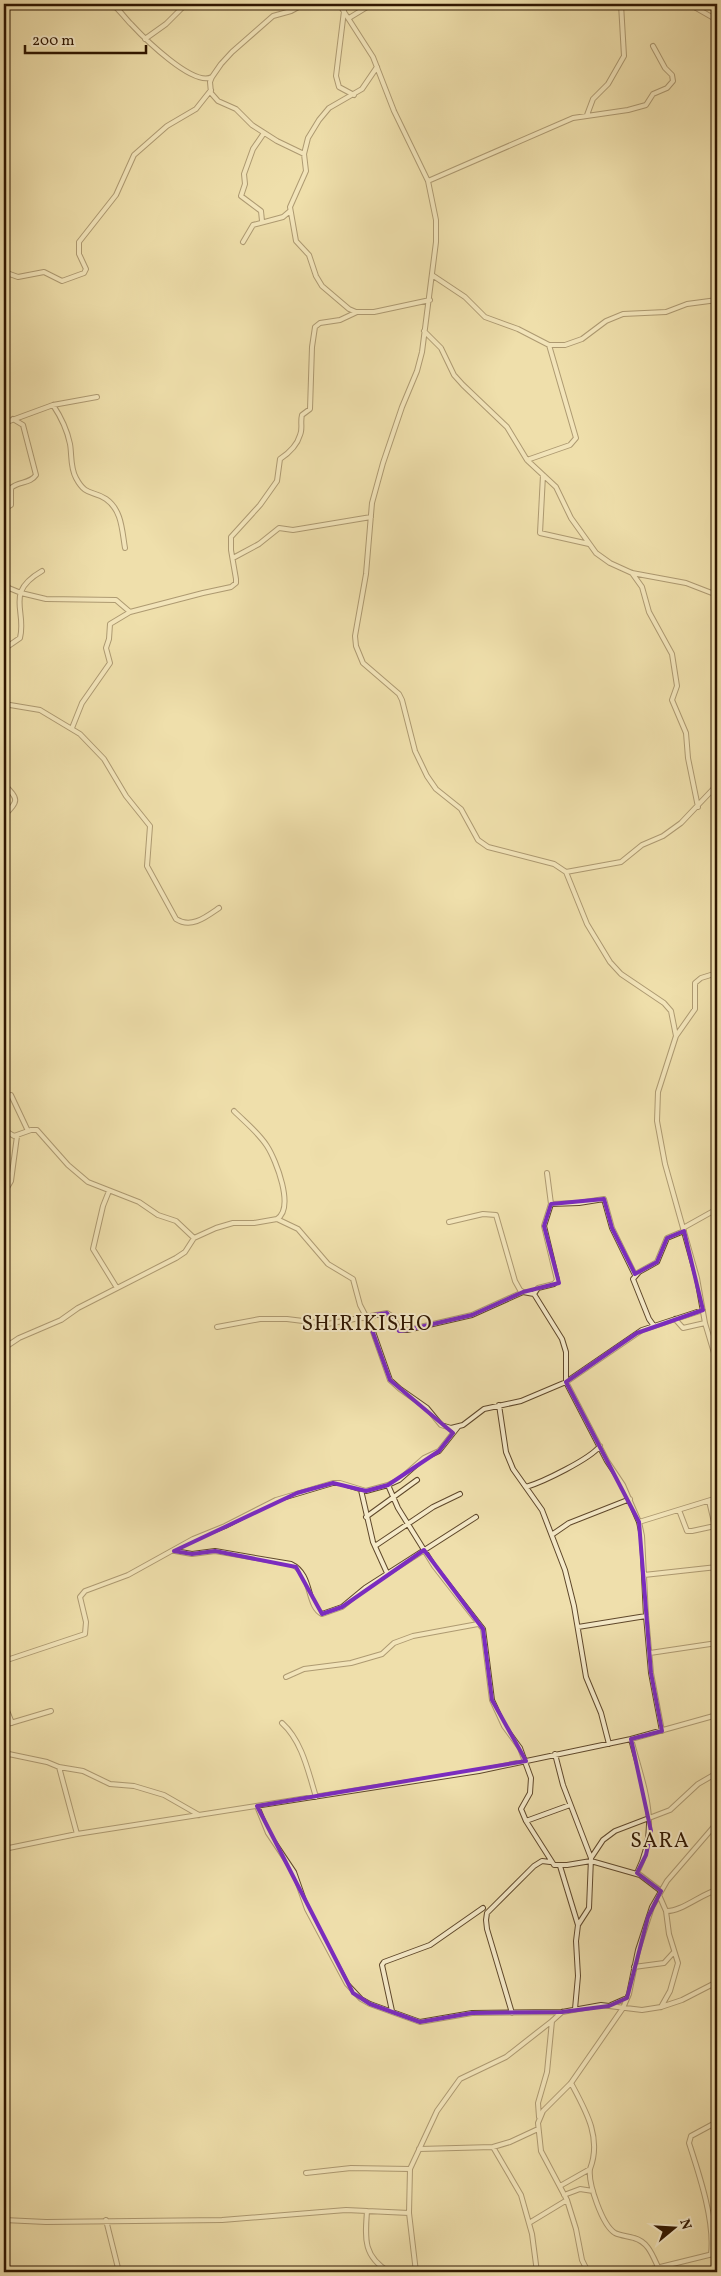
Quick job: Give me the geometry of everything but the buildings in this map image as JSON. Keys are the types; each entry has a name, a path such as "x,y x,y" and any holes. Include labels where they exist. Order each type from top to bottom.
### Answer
{"street":[{"path":"112,4 145,39 188,73 204,79 212,77"},
{"path":"117,8 121,4"},
{"path":"145,39 166,24 186,4"},
{"path":"304,4 291,11 273,16 227,58 212,77 211,90 212,95 218,101 236,109 247,121 264,133 304,154"},
{"path":"339,4 369,49 394,112 428,181 434,199 436,220 430,300 420,363 383,463 372,503 366,574 355,636 358,655 370,671 399,694 415,751 436,790 462,808 478,840 488,847 554,864 566,872 586,924 610,962 621,974 668,1006 674,1017 676,1036"},
{"path":"349,18 372,4"},
{"path":"587,115 593,99 608,84 624,56 621,4"},
{"path":"689,4 717,20"},
{"path":"344,11 336,76 339,87 354,95"},
{"path":"428,181 573,118 628,110 646,105 652,94 670,86 673,77 665,68 653,46"},
{"path":"356,312 341,302 318,281 309,255 296,241 290,211 306,171 304,154 308,138 329,108 354,95 371,78 377,67"},
{"path":"4,272 21,277 44,272 62,280 84,273 86,269 79,254 79,242 116,195 134,155 167,126 196,109 211,90"},
{"path":"262,221 261,211 242,196 245,184 244,174 252,149 264,133"},
{"path":"243,242 253,225 262,221 283,217 290,211"},
{"path":"432,275 465,297 485,317 518,329 549,345 565,345 582,339 606,321 623,314 666,312 687,304 717,300"},
{"path":"72,728 82,703 110,663 106,648 109,640 110,624 130,612 203,592 231,587 236,583 231,541 233,534 260,505 277,481 280,459 290,453 300,436 302,415 310,409 312,348 315,326 320,323 340,320 356,312 374,312 430,300"},
{"path":"424,331 441,348 454,375 507,427 527,460 556,487 567,512 589,544 603,559 632,573 686,583 717,595"},
{"path":"527,460 570,445 576,438 549,345"},
{"path":"4,423 53,405 97,397"},
{"path":"53,405 65,425 75,476 90,494 102,497 111,504 120,519 125,548"},
{"path":"4,510 11,505 11,488 33,479 36,475 23,425 13,419"},
{"path":"542,475 540,533 589,544"},
{"path":"233,558 259,544 279,528 293,530 371,517"},
{"path":"4,649 20,638 22,629 18,606 21,593 32,578 42,572"},
{"path":"632,573 642,587 649,612 661,631 674,661 677,686 672,700 686,733 688,758 698,807"},
{"path":"4,586 21,593 46,598 116,600 130,612"},
{"path":"4,704 40,710 72,728 104,759 126,796 149,825 147,866 173,916 180,922 194,922 219,908"},
{"path":"4,784 15,796 16,800 12,808 4,816"},
{"path":"566,872 621,862 642,845 672,830 698,807 717,785"},
{"path":"717,973 701,978 695,983 695,1008 676,1036 657,1098 657,1121 660,1141 697,1278 705,1322 717,1364"},
{"path":"11,1095 28,1131"},
{"path":"4,1348 19,1338 61,1320 78,1308 181,1255 194,1238 227,1224 254,1223 277,1219 282,1216 285,1209 278,1168 266,1144 234,1111"},
{"path":"4,1130 17,1136 35,1129 41,1133 76,1173 88,1182 139,1202 158,1215 176,1221 194,1238"},
{"path":"4,1193 11,1181 17,1136"},
{"path":"534,1294 538,1288 554,1284 557,1280 544,1226 551,1204 546,1173"},
{"path":"109,1191 103,1206 93,1249 117,1288"},
{"path":"551,1204 579,1203 604,1199 612,1228 636,1275"},
{"path":"654,1326 650,1323 633,1283 636,1275 658,1262 667,1238 717,1209"},
{"path":"449,1222 483,1214 496,1214 516,1281 523,1292"},
{"path":"277,1219 298,1230 328,1264 353,1280 360,1304 367,1316 388,1374 394,1385 427,1408 445,1428 458,1428"},
{"path":"217,1327 260,1319 287,1319 327,1324 388,1313 393,1317 399,1329 407,1330 472,1315 523,1292 534,1294 562,1339 566,1352 566,1382 603,1453 630,1499 639,1522 651,1673 662,1731"},
{"path":"4,1661 82,1636 86,1628 80,1600 82,1593 128,1575 143,1564 193,1539 298,1493 332,1483 340,1483 361,1490 371,1490 388,1485 404,1476 424,1458 439,1451 458,1428 477,1413 499,1405 521,1401 566,1382 584,1372 637,1333 703,1310"},
{"path":"674,1319 683,1328 705,1322"},
{"path":"499,1405 506,1452 513,1469 542,1510 553,1534 570,1588 586,1677 601,1713 609,1744"},
{"path":"526,1487 536,1484 596,1452 600,1446"},
{"path":"596,1452 603,1453"},
{"path":"366,1517 418,1480"},
{"path":"388,1485 407,1524 447,1585 483,1631 492,1700 504,1726 517,1742 526,1760 532,1785 521,1810 550,1862"},
{"path":"361,1490 366,1517 375,1546 387,1573"},
{"path":"375,1546 433,1507 460,1494"},
{"path":"639,1522 717,1498"},
{"path":"553,1534 569,1523 630,1499"},
{"path":"709,1501 717,1535"},
{"path":"679,1510 687,1531 692,1532 715,1526"},
{"path":"174,1550 192,1554 215,1551 292,1564 301,1571 316,1609 322,1614 342,1607 387,1573 476,1517"},
{"path":"644,1575 717,1567"},
{"path":"578,1626 646,1616"},
{"path":"286,1677 304,1669 350,1663 382,1654 394,1643 413,1636 478,1624"},
{"path":"650,1653 717,1643"},
{"path":"4,1703 12,1723"},
{"path":"4,1725 50,1711"},
{"path":"4,1849 77,1834 479,1771 631,1739 717,1715"},
{"path":"282,1723 293,1735 303,1756 316,1797"},
{"path":"631,1739 650,1819 648,1849 637,1873"},
{"path":"4,1753 83,1771 110,1784 134,1786 164,1795 198,1815"},
{"path":"555,1754 570,1805 591,1859 589,1908 578,1925"},
{"path":"59,1767 77,1834"},
{"path":"591,1859 603,1840 615,1831 650,1819 678,1805 698,1784 717,1774"},
{"path":"526,1821 570,1805"},
{"path":"257,1806 268,1833 294,1872 307,1909 347,1984 360,1999 420,2022 472,2013 562,2012 609,2006 642,2010 661,2007 682,2000 717,1982"},
{"path":"539,2117 571,2083 623,2008 648,1917 660,1893 717,1824"},
{"path":"512,2013 486,1920 488,1913 534,1866 542,1861 560,1866 591,1859 637,1873 647,1879 660,1893 666,1911 669,1934 677,1966 670,1991 661,2007"},
{"path":"560,1866 578,1925 576,1941 578,1976 575,2009"},
{"path":"666,1911 674,1911 705,1894 717,1890"},
{"path":"392,2011 382,1965 384,1962 430,1945 483,1908"},
{"path":"634,1967 661,1964 669,1959 674,1952"},
{"path":"609,2006 627,1998"},
{"path":"416,2272 410,2213 410,2168 437,2111 460,2078 506,2057 562,2012"},
{"path":"552,2021 547,2072 538,2103 538,2129 544,2159 567,2200 576,2229 582,2260 588,2272"},
{"path":"571,2083 594,2137 596,2148 589,2178 607,2225 615,2233 641,2240 648,2246 658,2267"},
{"path":"711,2254 711,2237 704,2192 689,2143 691,2136 717,2122"},
{"path":"418,2149 493,2147 510,2142 538,2129"},
{"path":"493,2147 518,2187 529,2223 537,2272"},
{"path":"306,2173 351,2168 410,2168"},
{"path":"560,2186 590,2169"},
{"path":"564,2195 580,2189 593,2191"},
{"path":"529,2223 567,2200"},
{"path":"4,2220 46,2222 222,2220 331,2210 410,2213"},
{"path":"367,2211 368,2249 372,2259 389,2272"},
{"path":"106,2220 119,2272"},
{"path":"640,2272 717,2253"}],"highlighted area":[{"path":"604,1199 612,1228 635,1274 657,1262 667,1238 684,1231 703,1310 637,1333 566,1382 639,1522 651,1673 662,1731 631,1739 651,1831 646,1855 637,1873 661,1891 648,1917 627,1998 609,2006 562,2012 472,2013 420,2022 370,2004 353,1993 257,1806 526,1761 492,1700 483,1629 424,1550 342,1607 322,1614 296,1567 215,1551 192,1554 174,1551 297,1493 333,1483 366,1491 388,1485 439,1451 453,1433 390,1380 367,1316 387,1313 399,1331 407,1330 472,1315 523,1292 559,1283 544,1226 551,1204"}],"district":[{"name":"SHIRIKISHO","path":"367,1324"},
{"name":"SARA","path":"660,1841"}]}
